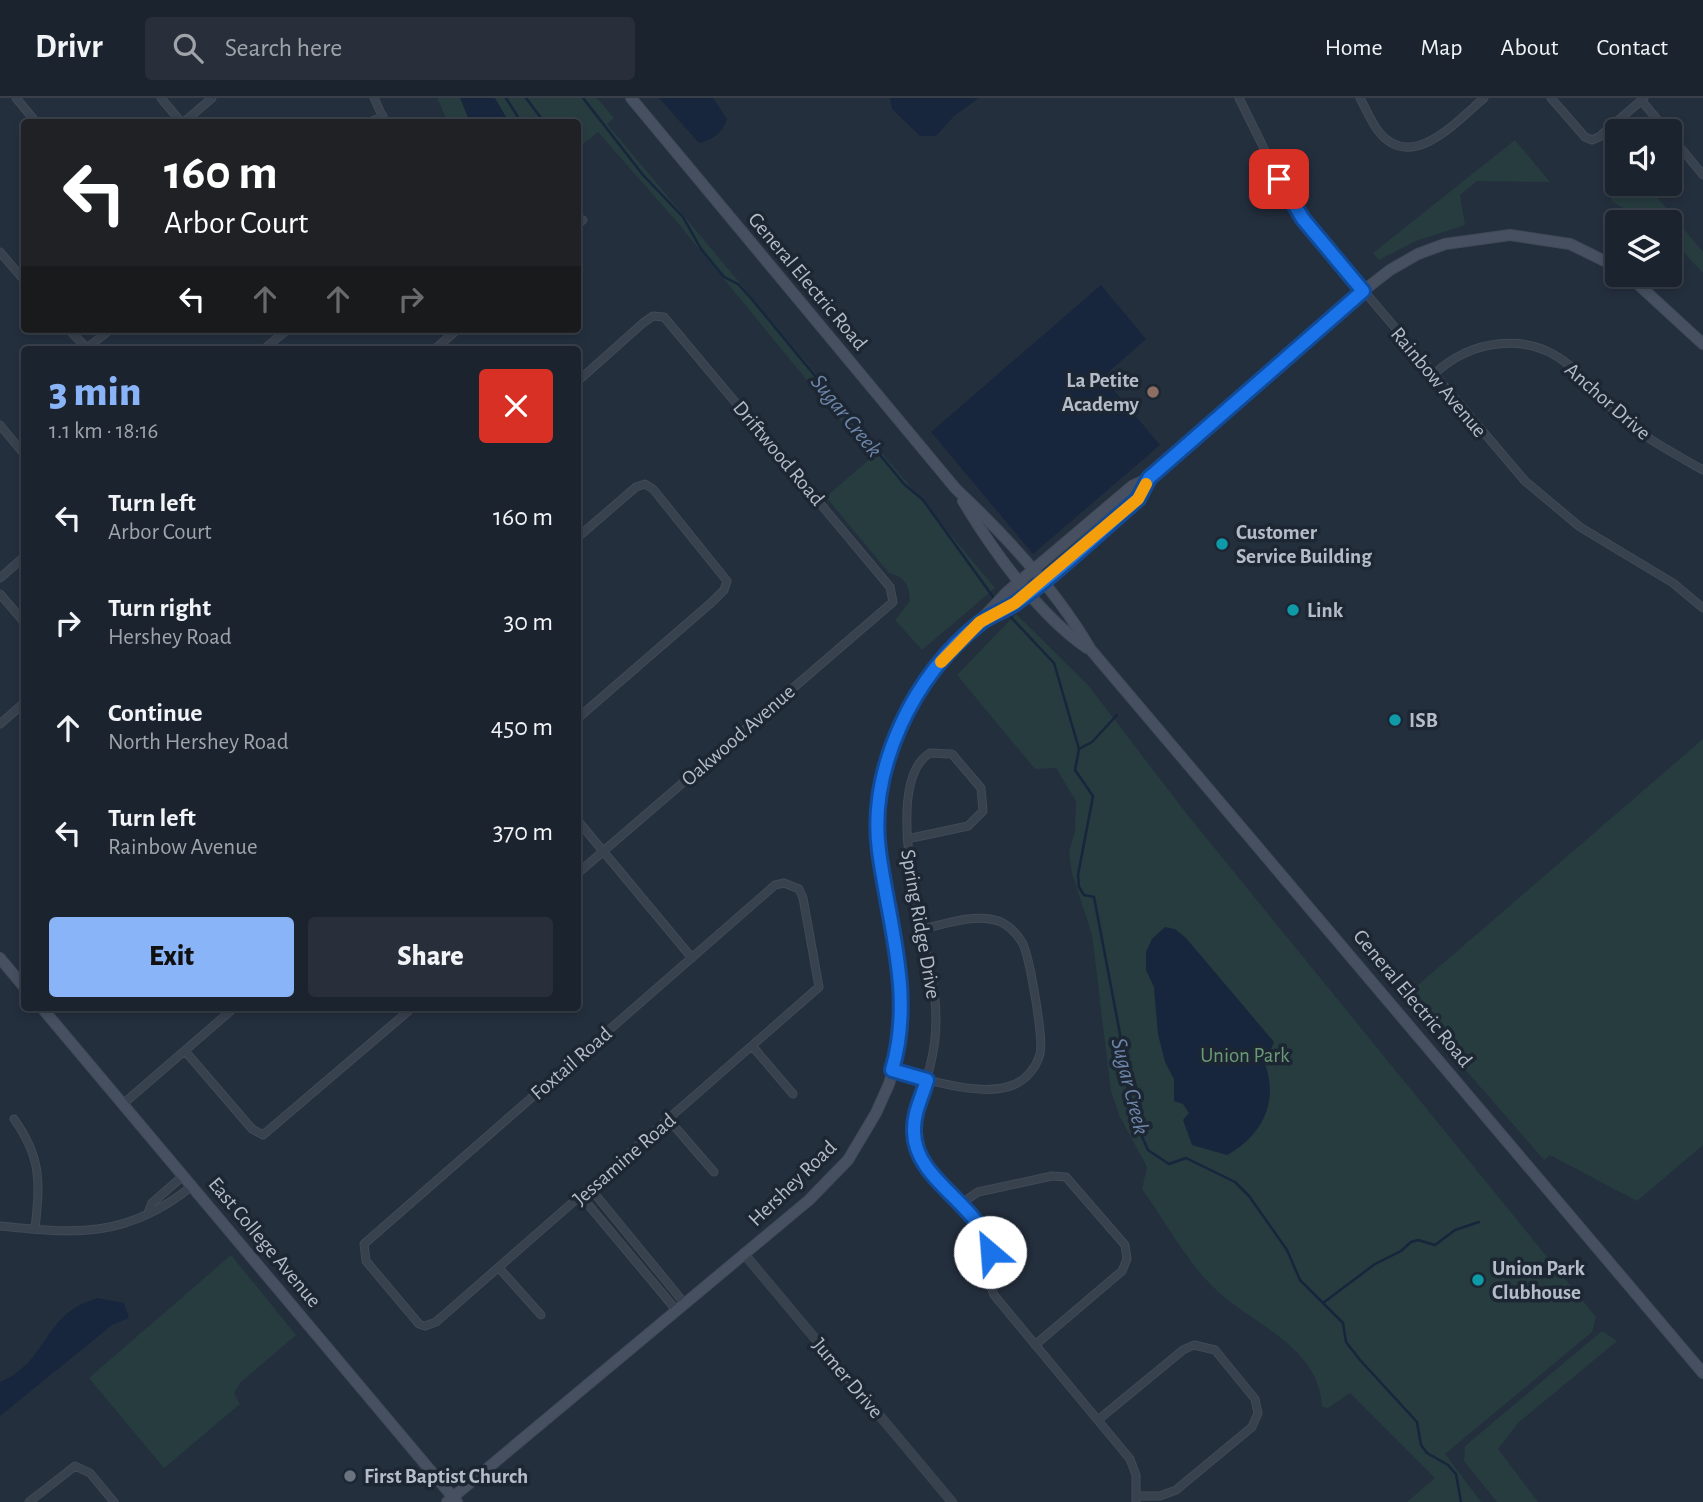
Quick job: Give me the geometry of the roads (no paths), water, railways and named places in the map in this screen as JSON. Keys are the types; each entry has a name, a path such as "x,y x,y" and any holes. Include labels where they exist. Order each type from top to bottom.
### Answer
{"main road":[{"name":"General Electric Road","path":"631,98 956,489 988,519 1031,570 1075,623 1091,650 1703,1373"},
{"path":"1149,478 1363,291 1390,270 1419,254 1445,244 1477,237 1539,237 1570,244 1605,261"},
{"path":"1641,287 1703,344"},
{"name":"Hershey Road","path":"452,1500 745,1255 809,1200 848,1160 876,1113 901,1041 903,991 878,847 879,804 891,748 912,700 940,663 1007,592 1132,486 1149,478"},
{"name":"Hershey Road","path":"980,622 1015,603 1041,582 1138,499 1149,478"},
{"name":"General Electric Road","path":"956,489 979,528 1020,580 1063,631 1091,650"},
{"path":"0,958 21,983"},
{"name":"East College Avenue","path":"47,1011 452,1500"}],"street":[{"path":"16,98 34,119"},
{"path":"161,98 180,119"},
{"path":"187,119 212,98"},
{"path":"374,98 384,119"},
{"name":"Rainbow Avenue","path":"1239,98 1294,208 1498,453 1547,502 1609,547 1673,583 1703,608"},
{"path":"1360,98 1383,136 1410,146 1432,143 1484,98"},
{"path":"1551,98 1585,137 1592,140 1599,137 1642,99 1657,119"},
{"path":"1682,150 1703,175"},
{"path":"0,252 21,276"},
{"name":"Driftwood Road","path":"581,377 643,323 659,315 666,318 894,595"},
{"path":"72,333 85,346"},
{"path":"90,346 106,333"},
{"path":"268,346 283,333"},
{"path":"439,346 453,333"},
{"name":"Anchor Drive","path":"1433,375 1450,360 1481,345 1500,342 1534,347 1567,363 1637,430 1703,470"},
{"path":"0,425 21,450"},
{"path":"581,534 636,486 643,484 653,489 724,573 727,584 712,602 581,715"},
{"path":"0,578 21,559"},
{"path":"0,594 21,618"},
{"name":"Oakwood Avenue","path":"581,870 892,602 894,595"},
{"path":"0,724 21,706"},
{"name":"Spring Ridge Drive","path":"907,839 968,826 979,817 985,804 981,788 952,754 930,753 919,762 910,793 907,839 936,1016 927,1080 914,1122 915,1143 923,1160 986,1238 990,1252 988,1279 994,1296 1134,1466 1136,1499"},
{"path":"581,825 692,958"},
{"name":"Foxtail Road","path":"425,1326 414,1319 366,1261 363,1249 367,1240 775,885 785,883 799,888 819,987"},
{"path":"892,1070 945,1084 1006,1087 1031,1072 1042,1046 1026,950 1010,928 983,918 922,929"},
{"name":"Jessamine Road","path":"425,1326 436,1322 499,1268 819,987"},
{"path":"123,1104 231,1011"},
{"path":"185,1051 252,1129 261,1135 286,1118 409,1011"},
{"path":"753,1047 793,1094"},
{"path":"13,1119 26,1137 38,1168 35,1229"},
{"path":"669,1120 714,1172"},
{"path":"148,1213 152,1203 183,1176"},
{"path":"960,1205 978,1192 1059,1176 1072,1181 1125,1245 1127,1259 1122,1271 1035,1345"},
{"path":"0,1226 104,1230 148,1213 159,1212 192,1186"},
{"path":"590,1188 644,1254 681,1308"},
{"path":"581,1196 636,1261 681,1308"},
{"path":"636,1261 644,1254"},
{"name":"Jumer Drive","path":"745,1255 952,1502"},
{"path":"499,1268 541,1315"},
{"path":"1098,1420 1183,1350 1194,1345 1214,1350 1255,1399 1258,1413 1252,1427 1176,1490 1160,1496 1136,1499"},
{"path":"29,1502 69,1468 79,1466 90,1473 114,1502"}],"water":[{"path":"460,98 495,98 507,119 469,119"},
{"path":"659,98 713,98 727,119 716,135 699,143"},
{"path":"890,98 979,98 954,116 936,136 920,136 892,109"},
{"path":"1101,285 1146,339 1103,377 1160,445 1033,554 931,432"},
{"path":"1165,927 1175,929 1186,938 1274,1042 1265,1064 1270,1092 1264,1117 1250,1138 1227,1155 1192,1145 1183,1120 1189,1113 1183,1104 1174,1101 1174,1079 1165,1062 1158,1034 1154,987 1146,970 1146,952 1152,939"},
{"path":"98,1298 124,1303 129,1318 112,1325 0,1416 0,1382 28,1363 66,1315 80,1305"}],"waterway":[{"path":"506,98 519,119"},
{"path":"526,98 542,119"},
{"name":"Sugar Creek","path":"583,98 643,175 683,217 701,249 724,277 738,284 750,297 904,484 923,500 996,601"},
{"name":"Sugar Creek","path":"1005,611 1054,663 1079,749 1075,770 1093,796 1078,875 1079,887 1084,895 1094,897 1120,1034 1122,1066 1140,1132 1148,1150 1169,1164 1186,1158 1235,1182 1249,1196 1287,1250 1300,1280 1343,1323 1346,1342 1417,1422 1421,1445 1427,1453 1448,1465 1456,1474 1461,1502"},
{"name":"Sugar Creek","path":"1079,749 1092,742 1117,715"},
{"path":"1323,1303 1375,1264 1401,1251 1411,1242 1418,1240 1435,1245 1455,1230 1479,1222"}],"place":[{"name":"La Petite Academy","path":"1153,392"},
{"name":"Customer Service Building","path":"1222,544"},
{"name":"Link","path":"1293,610"},
{"name":"ISB","path":"1395,720"},
{"name":"Union Park Clubhouse","path":"1478,1280"},
{"name":"First Baptist Church","path":"350,1476"}],"park label":[{"name":"Union Park","path":"1245,1055"}]}
